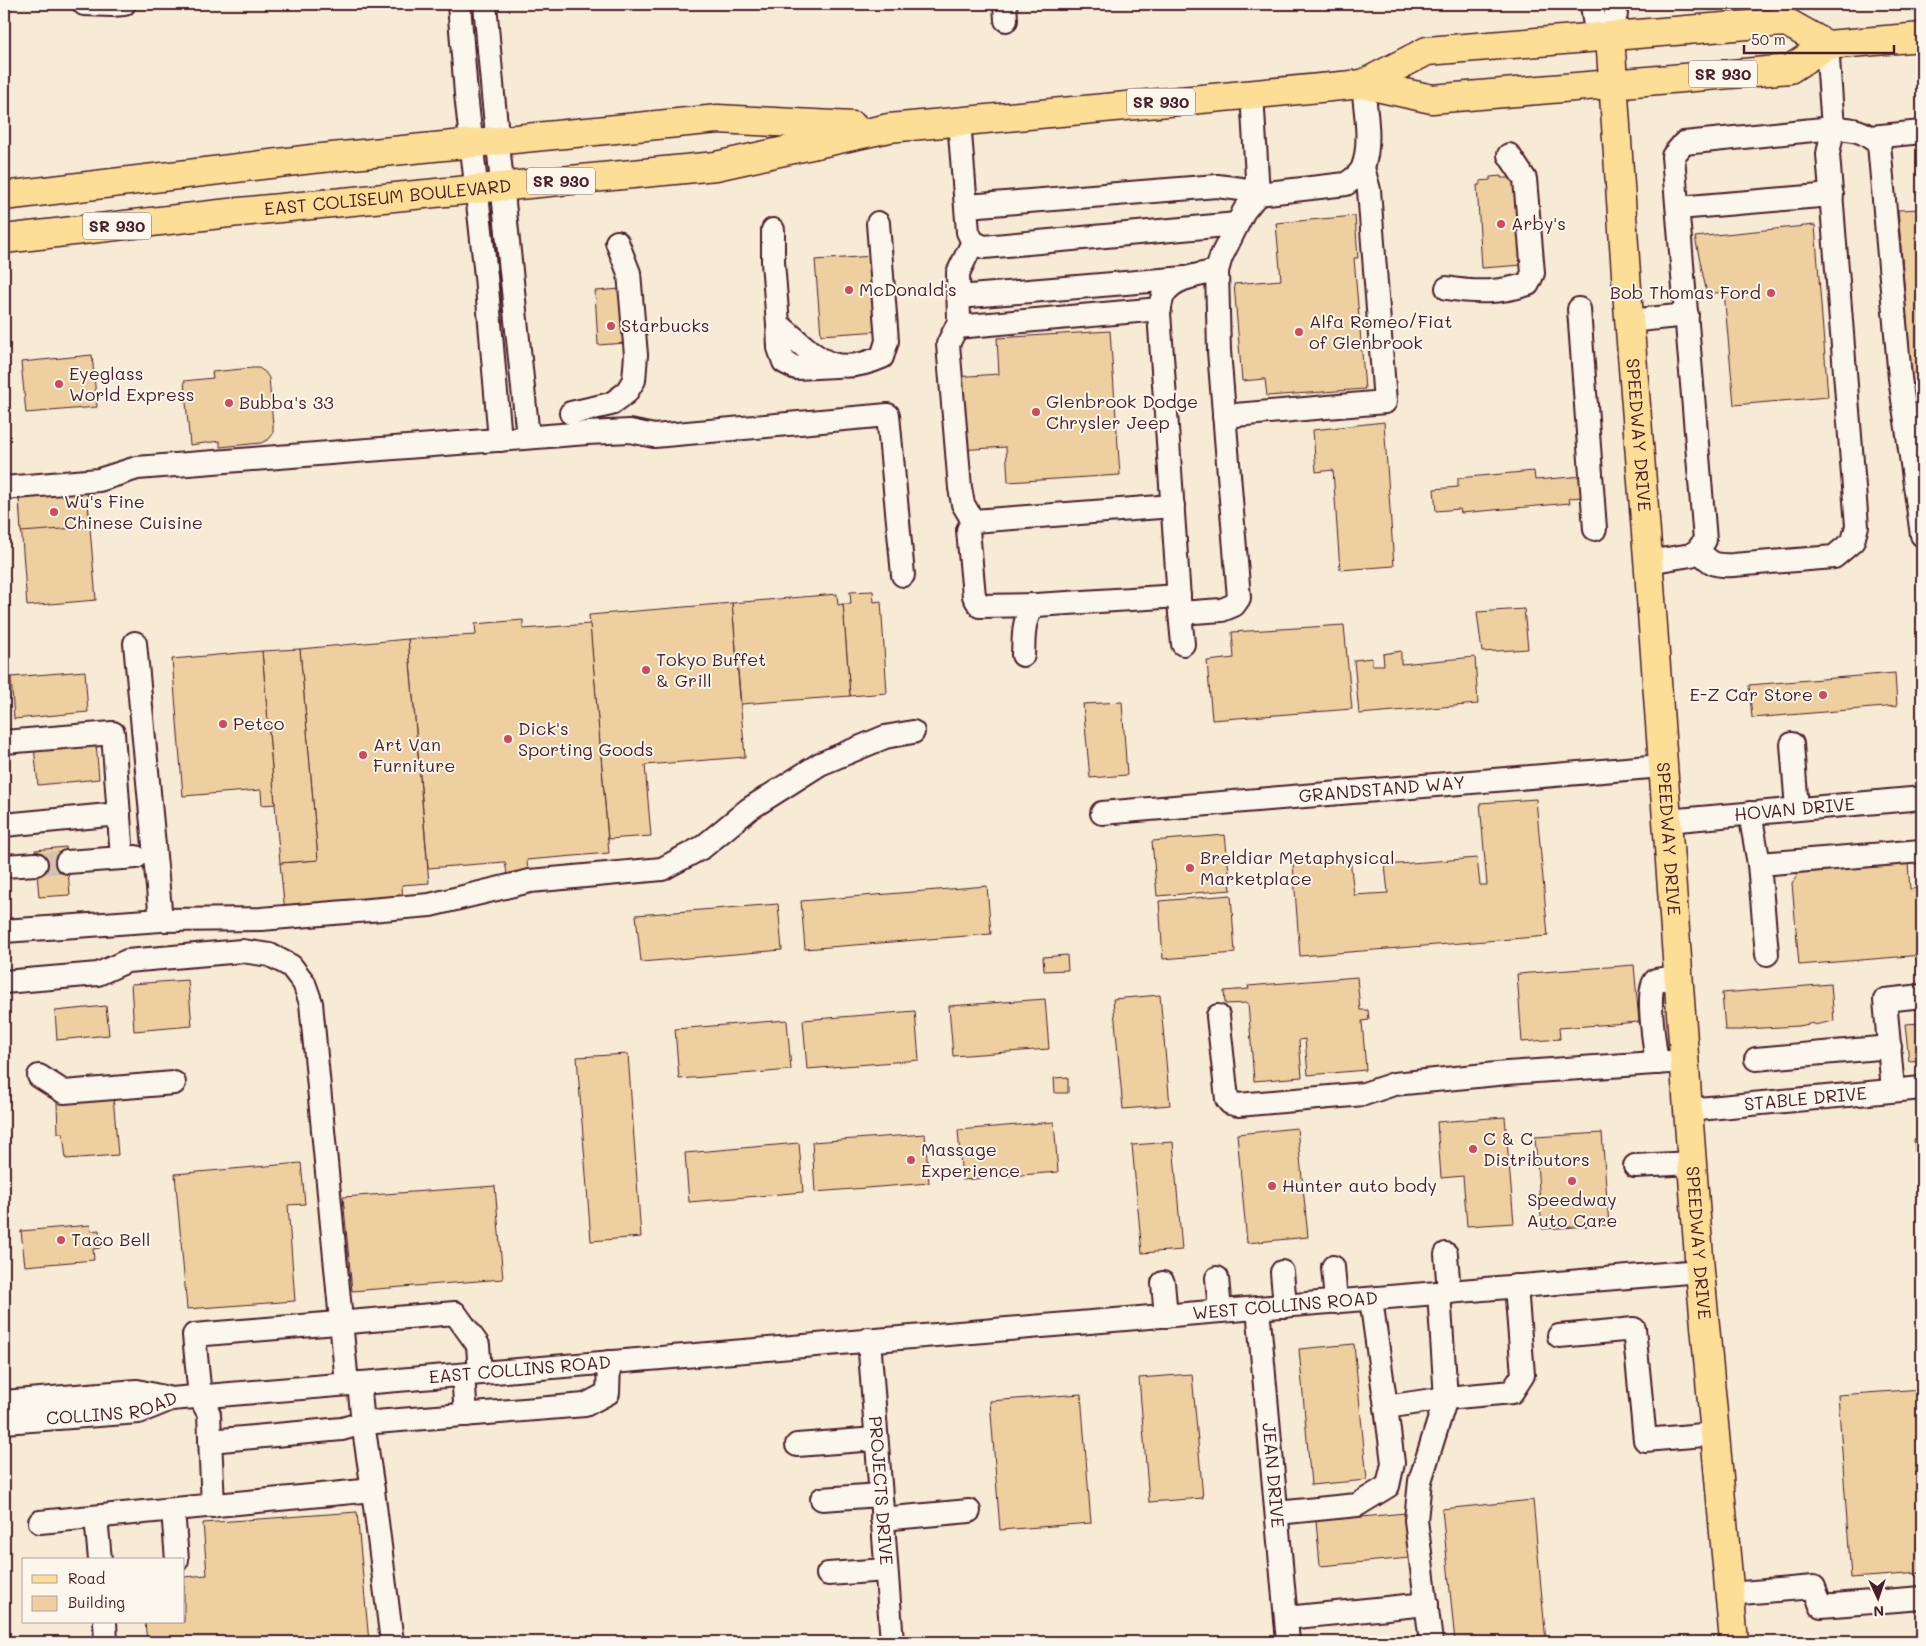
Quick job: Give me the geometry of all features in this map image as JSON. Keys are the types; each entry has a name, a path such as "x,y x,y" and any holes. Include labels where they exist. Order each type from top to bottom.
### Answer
{"main road":[{"name":"SR 930","path":"1610,36 1786,22 1827,45"},
{"name":"EAST COLISEUM BOULEVARD","path":"1363,84 1427,51 1610,36"},
{"name":"SPEEDWAY DRIVE","path":"1610,36 1629,321 1700,1271 1734,1642"},
{"name":"SR 930","path":"1612,83 1790,68 1827,45 1922,38"},
{"name":"EAST COLISEUM BOULEVARD","path":"4,239 229,213 716,166 889,128 959,121 1363,84 1433,99 1612,83"},
{"name":"EAST COLISEUM BOULEVARD","path":"4,196 312,159 718,119 889,128"}],"street":[{"path":"84,4 124,4"},
{"path":"460,4 466,94 486,276 500,440"},
{"path":"485,4 528,437"},
{"path":"1592,4 1594,20 1610,36 1616,14 1615,4"},
{"path":"1698,550 1709,562 1718,566 1834,557 1853,542 1857,526 1828,154 1833,128 1827,45"},
{"path":"1224,416 1385,402 1369,190 1363,168 1367,138 1363,84"},
{"path":"973,522 968,530 974,596 980,606 1180,604 1222,610 1234,605 1239,598 1219,351 1217,271 1221,257 1237,224 1244,211 1258,194 1252,94"},
{"path":"959,121 968,232 972,242 984,247 1237,224"},
{"path":"1648,562 1691,555 1698,550 1705,540 1673,156 1684,143 1833,128 1855,129 1871,137 1879,144 1900,378 1922,535"},
{"path":"1871,137 1922,132"},
{"path":"1447,288 1473,292 1514,289 1528,284 1533,273 1525,179 1509,155"},
{"path":"967,206 1217,186 1241,189 1258,194 1346,184 1357,176 1363,168"},
{"path":"1678,208 1832,195"},
{"path":"773,230 772,262 778,324 821,361 839,366 864,364 882,357 887,341 878,223"},
{"path":"571,413 611,404 626,393 634,380 636,355 629,273 617,242"},
{"path":"972,242 958,273 959,322 948,344 963,504 973,522"},
{"path":"958,297 1186,278 1217,271"},
{"path":"1183,644 1160,309 1164,294 1172,285 1186,278"},
{"path":"957,327 1160,309"},
{"path":"1579,309 1595,529"},
{"path":"1629,321 1686,315"},
{"path":"4,488 99,480 137,468 528,437 630,431 654,436 888,415 903,575"},
{"path":"973,522 1173,506"},
{"path":"1023,655 1026,620 1029,611 1036,605"},
{"path":"135,643 161,920"},
{"path":"4,931 161,920 261,919 430,905 530,881 662,869 703,847 749,809 820,764 885,737 913,732"},
{"path":"4,742 113,733 122,858"},
{"path":"1792,744 1797,809"},
{"name":"GRANDSTAND WAY","path":"1102,813 1662,766"},
{"name":"HOVAN DRIVE","path":"1667,821 1922,798"},
{"path":"1750,813 1759,864 1767,954"},
{"path":"4,825 119,814"},
{"path":"1759,864 1922,851"},
{"path":"67,862 155,856"},
{"path":"4,866 36,864"},
{"path":"4,982 98,974 127,961 242,951 270,955 291,966 304,983 310,1003 340,1323 363,1423 374,1490 392,1642"},
{"path":"1657,1063 1650,998 1651,987 1656,980 1678,977"},
{"path":"1893,1090 1885,1000 1922,996"},
{"path":"1218,1016 1226,1094 1230,1103 1238,1105 1364,1094 1394,1084 1507,1073 1684,1061"},
{"path":"1756,1059 1890,1047"},
{"path":"39,1076 64,1092 174,1083"},
{"name":"STABLE DRIVE","path":"1688,1110 1922,1088"},
{"path":"1635,1166 1692,1163"},
{"path":"1431,1642 1416,1520 1420,1481 1446,1398 1444,1293 1446,1254"},
{"path":"1333,1267 1336,1302"},
{"name":"WEST COLLINS ROAD","path":"869,1340 1700,1271"},
{"path":"1282,1272 1285,1306"},
{"path":"1217,1278 1220,1311"},
{"path":"1162,1282 1166,1316"},
{"path":"1386,1407 1446,1398 1512,1392 1523,1375 1516,1286"},
{"path":"1277,1513 1357,1505 1388,1486 1393,1462 1371,1298"},
{"name":"JEAN DRIVE","path":"1258,1308 1288,1642"},
{"path":"213,1506 209,1414 200,1397 194,1335 455,1313 478,1345 466,1415"},
{"path":"1559,1336 1634,1329 1645,1440 1715,1434"},
{"name":"EAST COLLINS ROAD","path":"171,1399 869,1340"},
{"name":"PROJECTS DRIVE","path":"869,1340 892,1642"},
{"path":"210,1441 342,1429 363,1423 585,1405 608,1393 609,1362"},
{"name":"COLLINS ROAD","path":"4,1402 137,1391 171,1399"},
{"name":"COLLINS ROAD","path":"4,1422 139,1412 171,1399"},
{"path":"797,1445 876,1439"},
{"path":"40,1522 374,1490"},
{"path":"822,1499 880,1495"},
{"path":"173,1510 177,1558"},
{"path":"882,1519 969,1511"},
{"path":"96,1517 100,1558"},
{"path":"828,1574 886,1570"},
{"path":"1729,1594 1814,1587 1821,1606 1922,1598"},
{"path":"1286,1618 1427,1604"},
{"path":"105,1624 106,1642"}],"building":[{"name":"Arby's","path":"1501,176 1501,178 1512,178 1514,184 1516,184 1523,265 1482,268 1477,185 1480,185 1480,181 1490,180 1490,177"},
{"path":"1922,209 1922,456 1918,456 1898,210"},
{"name":"Alfa Romeo/Fiat of Glenbrook","path":"1355,216 1358,258 1354,258 1365,389 1267,396 1265,379 1242,381 1234,284 1281,280 1276,223"},
{"path":"1815,225 1828,397 1734,405 1724,292 1707,294 1695,237"},
{"name":"McDonald's","path":"872,256 881,331 821,335 815,260"},
{"name":"Starbucks","path":"621,289 626,343 598,345 595,291"},
{"name":"Glenbrook Dodge Chrysler Jeep","path":"1110,331 1120,475 1008,482 1006,447 959,450 954,377 999,374 997,338"},
{"name":"Eyeglass World Express","path":"92,355 97,407 26,413 21,362"},
{"name":"Bubba's 33","path":"259,368 269,378 273,434 269,439 261,443 220,447 220,441 190,445 184,381 213,378 212,372"},
{"path":"4,405 7,451 4,452"},
{"path":"1384,422 1394,566 1340,570 1333,470 1316,472 1313,430"},
{"path":"1534,471 1535,480 1584,476 1585,497 1569,498 1570,503 1461,513 1460,509 1436,511 1434,489 1458,487 1458,478"},
{"path":"87,492 96,600 27,606 19,497"},
{"name":"Wu's Fine Chinese Cuisine","path":"87,492 90,527 21,532 19,497"},
{"path":"873,591 874,602 881,601 887,693 850,696 843,604 851,604 850,592"},
{"path":"837,594 838,605 843,604 850,696 741,704 732,603"},
{"path":"732,603 745,757 645,765 651,836 608,839 589,615"},
{"path":"1524,609 1528,649 1482,652 1477,612"},
{"name":"Dick's Sporting Goods","path":"523,620 523,629 590,624 609,853 527,860 528,872 507,874 505,862 428,868 408,639 476,635 475,624"},
{"path":"1344,625 1352,709 1212,720 1207,661 1234,658 1232,632"},
{"name":"Art Van Furniture","path":"408,639 429,883 402,885 403,903 285,913 280,863 318,860 300,649"},
{"path":"300,649 318,860 280,863 262,651"},
{"name":"Petco","path":"262,651 275,804 262,805 261,790 183,796 172,659"},
{"path":"1401,651 1401,664 1475,657 1478,704 1359,714 1354,660 1372,658 1372,665 1384,665 1383,654"},
{"path":"85,671 88,712 14,719 11,677"},
{"name":"E-Z Car Store","path":"1895,673 1897,706 1752,718 1749,685"},
{"path":"1122,702 1127,775 1090,778 1083,704"},
{"path":"96,743 99,779 38,785 34,747"},
{"path":"1536,799 1548,936 1300,956 1293,864 1350,858 1354,895 1388,893 1385,865 1477,858 1480,885 1487,885 1480,803"},
{"path":"1225,835 1231,890 1157,896 1152,841"},
{"path":"66,847 70,895 39,897 35,850"},
{"path":"1908,864 1910,889 1922,888 1922,955 1799,965 1792,883 1799,873"},
{"path":"987,886 991,934 805,949 801,901"},
{"path":"1231,895 1235,953 1163,959 1159,901"},
{"path":"778,904 782,950 641,962 636,915"},
{"path":"1067,955 1068,970 1044,971 1043,957"},
{"path":"1634,965 1639,1022 1559,1028 1560,1039 1522,1042 1517,974"},
{"path":"1357,977 1360,1010 1368,1010 1369,1020 1362,1021 1366,1070 1308,1075 1305,1039 1299,1040 1302,1077 1254,1081 1248,1003 1225,1004 1224,991 1249,989 1248,986"},
{"path":"188,980 192,1026 134,1031 131,984"},
{"path":"1831,984 1834,1021 1814,1025 1814,1023 1799,1026 1725,1030 1722,993"},
{"path":"1160,995 1170,1105 1123,1109 1113,999"},
{"path":"1045,999 1049,1049 953,1056 949,1006"},
{"path":"106,1006 109,1035 57,1040 55,1011"},
{"path":"915,1011 919,1060 807,1069 803,1020"},
{"path":"787,1020 791,1070 679,1079 675,1029"},
{"path":"1922,1023 1922,1060 1909,1061 1905,1024"},
{"path":"628,1054 641,1237 591,1241 577,1057"},
{"path":"1068,1077 1068,1093 1055,1093 1054,1078"},
{"path":"113,1096 118,1155 66,1159 63,1133 58,1133 57,1102"},
{"name":"C & C Distributors","path":"1505,1117 1514,1223 1467,1226 1463,1176 1441,1178 1437,1122"},
{"path":"1054,1122 1058,1172 962,1180 958,1130"},
{"name":"Hunter auto body","path":"1297,1128 1308,1237 1247,1243 1237,1134"},
{"name":"Speedway Auto Care","path":"1602,1133 1609,1225 1542,1229 1535,1137"},
{"path":"925,1134 929,1183 815,1192 812,1142"},
{"path":"1914,1139 1922,1139 1922,1240"},
{"path":"1173,1142 1182,1250 1142,1253 1132,1145"},
{"path":"799,1143 803,1192 689,1202 685,1153"},
{"path":"301,1163 305,1204 288,1205 295,1301 187,1309 175,1174"},
{"path":"495,1186 503,1279 352,1291 343,1197"},
{"name":"Taco Bell","path":"90,1225 91,1231 99,1230 100,1248 93,1249 94,1260 25,1266 21,1231"},
{"path":"1354,1344 1367,1480 1311,1485 1299,1349"},
{"path":"1192,1374 1203,1498 1149,1502 1139,1378"},
{"path":"1922,1389 1922,1573 1851,1578 1838,1395"},
{"path":"1081,1394 1091,1523 1000,1530 990,1401"},
{"path":"1533,1500 1546,1642 1455,1642 1442,1509"},
{"path":"357,1512 369,1642 147,1642 145,1624 185,1624 185,1577 207,1575 203,1523"},
{"path":"1406,1513 1410,1558 1320,1566 1316,1521"}],"tunnel":[{"path":"36,864 67,862"}],"place":[{"name":"Arby's","path":"1501,224"},
{"name":"McDonald's","path":"849,290"},
{"name":"Bob Thomas Ford","path":"1771,293"},
{"name":"Starbucks","path":"611,326"},
{"name":"Alfa Romeo/Fiat of Glenbrook","path":"1299,332"},
{"name":"Eyeglass World Express","path":"59,384"},
{"name":"Bubba's 33","path":"229,403"},
{"name":"Glenbrook Dodge Chrysler Jeep","path":"1036,412"},
{"name":"Wu's Fine Chinese Cuisine","path":"54,512"},
{"name":"Tokyo Buffet & Grill","path":"646,670"},
{"name":"E-Z Car Store","path":"1823,695"},
{"name":"Petco","path":"223,724"},
{"name":"Dick's Sporting Goods","path":"508,739"},
{"name":"Art Van Furniture","path":"363,755"},
{"name":"Breldiar Metaphysical Marketplace","path":"1190,868"},
{"name":"C & C Distributors","path":"1473,1149"},
{"name":"Massage Experience","path":"911,1160"},
{"name":"Speedway Auto Care","path":"1572,1181"},
{"name":"Hunter auto body","path":"1272,1186"},
{"name":"Taco Bell","path":"61,1240"}]}
